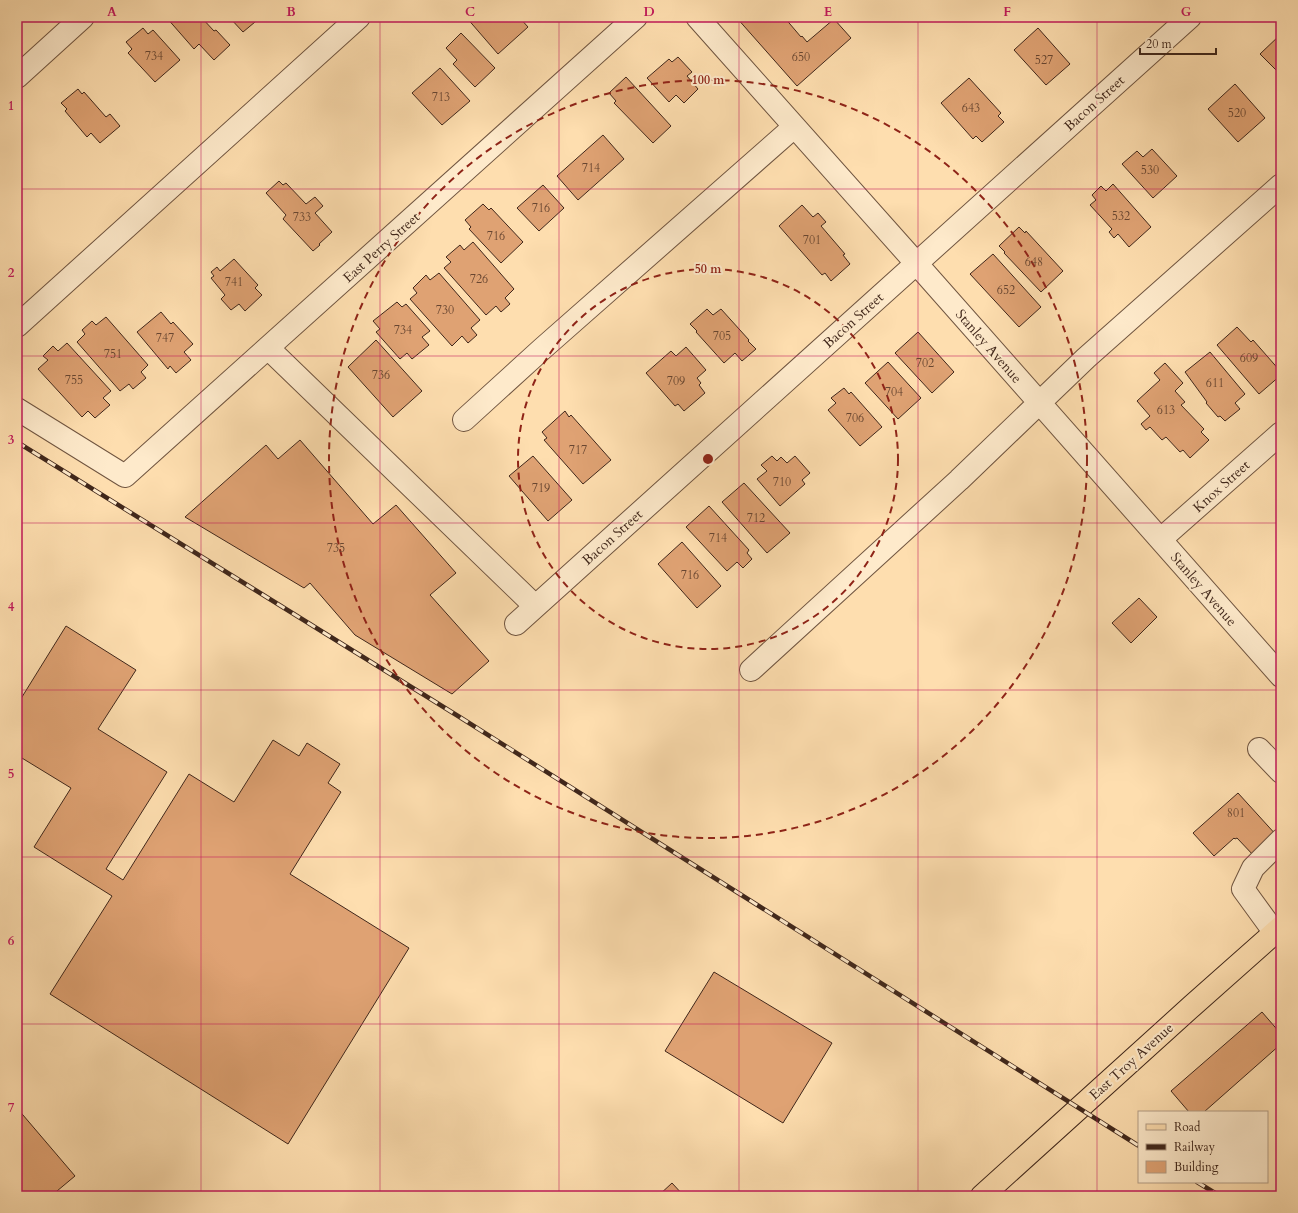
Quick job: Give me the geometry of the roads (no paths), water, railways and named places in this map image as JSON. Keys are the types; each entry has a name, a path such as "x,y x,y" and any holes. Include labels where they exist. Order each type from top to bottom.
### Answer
{"main road":[{"name":"East Troy Avenue","path":"982,1196 1278,930"}],"street":[{"path":"17,77 83,17"},
{"path":"17,326 359,17"},
{"name":"East Perry Street","path":"17,408 125,476 636,17"},
{"name":"Stanley Avenue","path":"697,17 1281,676"},
{"name":"Bacon Street","path":"516,624 1190,17"},
{"path":"464,420 542,349 794,127"},
{"path":"751,670 959,480 1040,404 1086,358 1281,185"},
{"path":"268,348 535,606"},
{"name":"Knox Street","path":"1161,540 1281,432"},
{"path":"1259,749 1281,772"},
{"path":"1278,930 1243,889 1253,868 1281,840"}],"railway":[{"path":"17,442 458,716 1138,1145"},
{"path":"1199,1183 1220,1196"}]}
